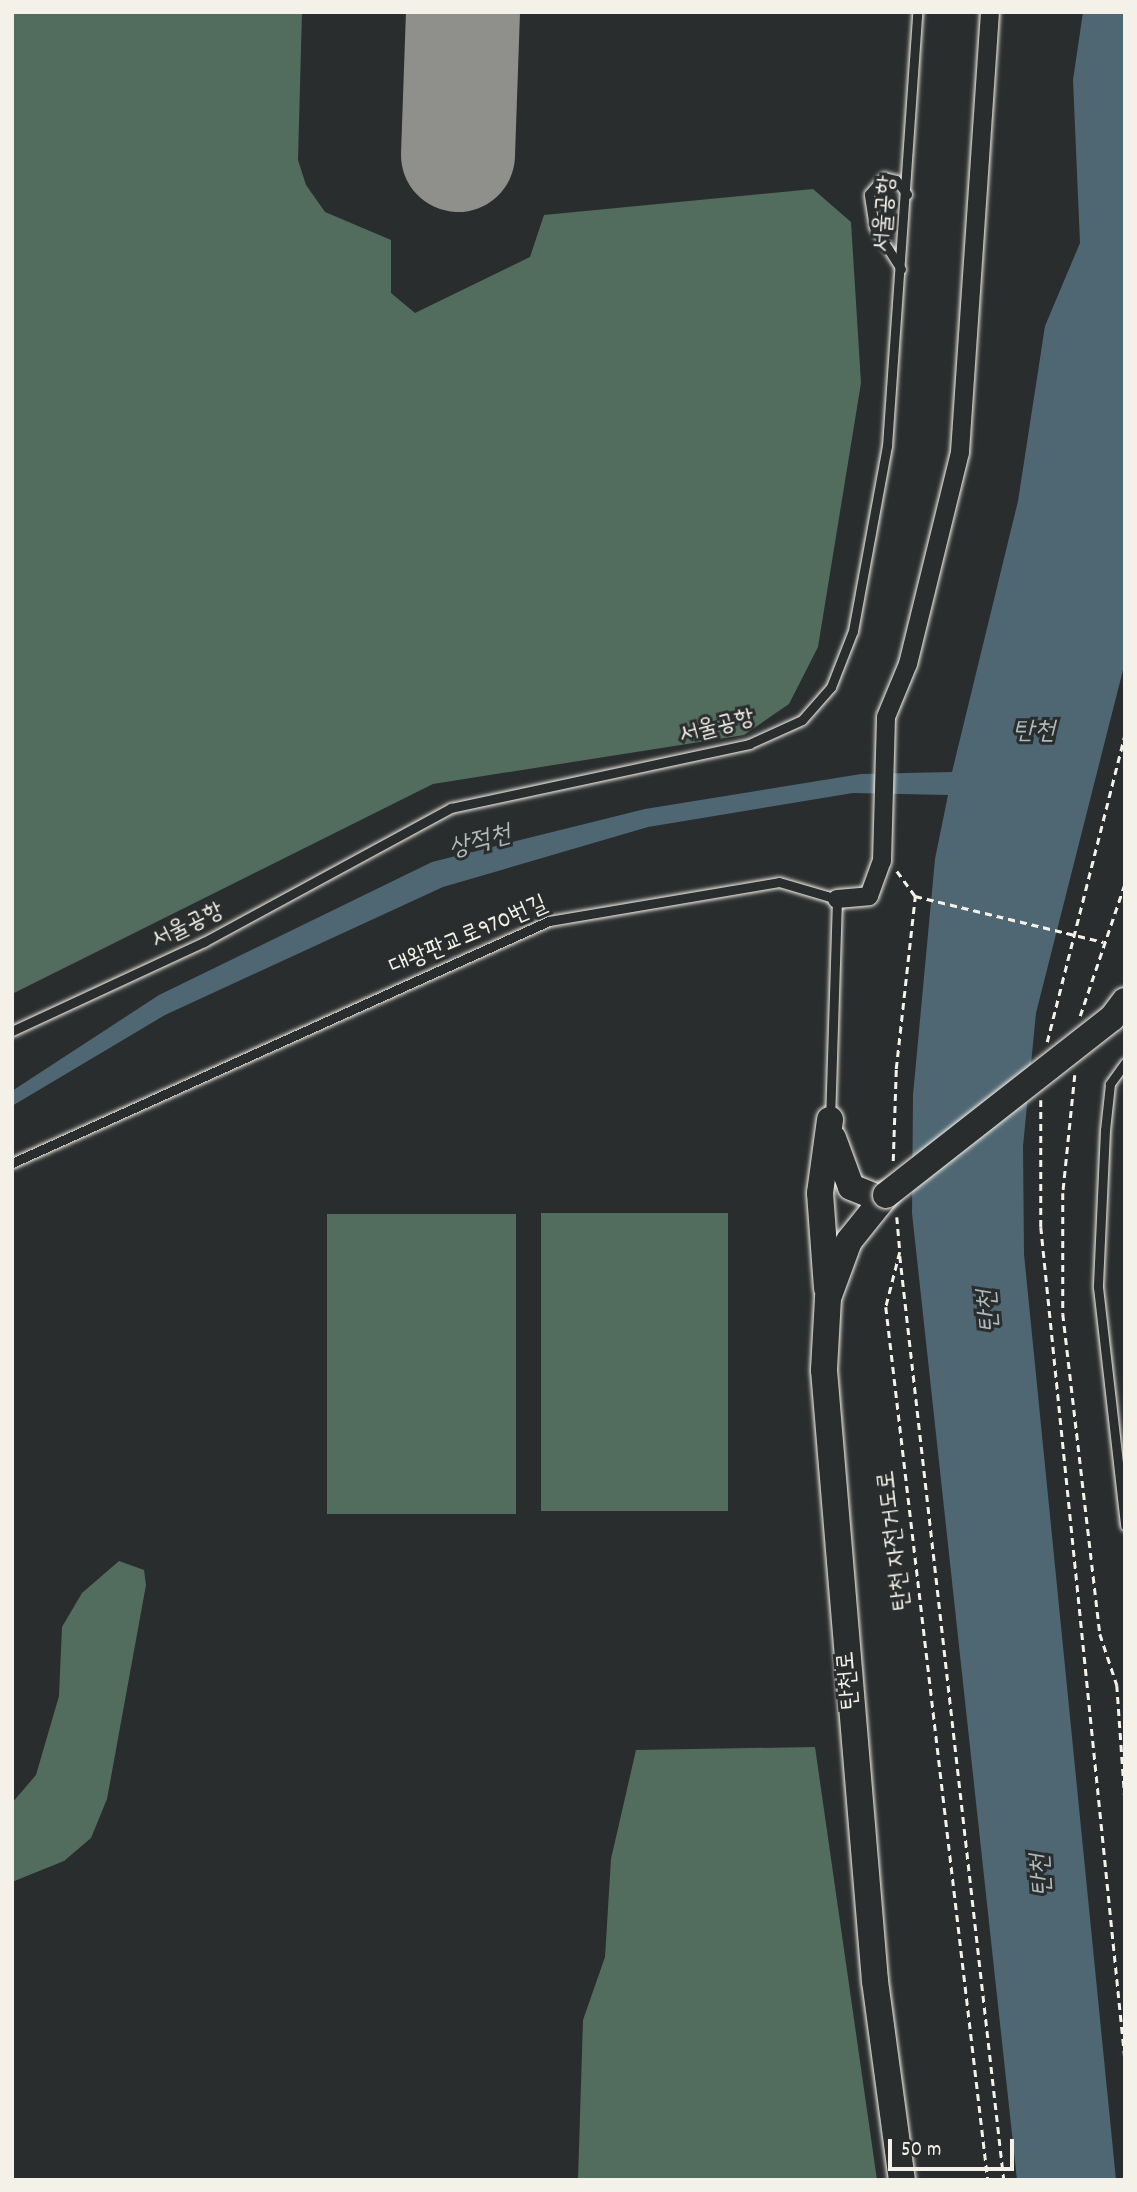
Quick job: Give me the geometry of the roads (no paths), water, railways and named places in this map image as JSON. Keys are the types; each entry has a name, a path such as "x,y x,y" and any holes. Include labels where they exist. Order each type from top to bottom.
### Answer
{"main road":[{"name":"탄천로","path":"902,2180 873,1967 824,1370 828,1298 849,1241 889,1195 1112,1018 1125,1001"},
{"path":"830,1119 837,1163 850,1187 889,1195"},
{"path":"828,1298 820,1193 830,1119"}],"street":[{"path":"837,900 869,895 882,861 886,717 908,664 960,452 990,12"}],"lane":[{"name":"서울공항","path":"12,1031 204,942 451,808 749,744 802,720 831,687 853,631 887,446 902,271 917,12"},
{"path":"902,271 874,228 869,194 884,177 896,180 907,194"},
{"name":"대왕판교로970번길","path":"12,1163 549,921 779,882 837,900"},
{"path":"830,1119 837,900"},
{"path":"1125,1063 1110,1084 1105,1130 1098,1287 1125,1525"}],"water":[{"name":"탄천","path":"1083,12 1125,12 1125,662 1036,1013 1023,1146 1024,1254 1116,2180 1017,2180 912,1213 913,1095 935,859 948,795 853,793 648,827 443,887 165,1015 12,1106 12,1091 159,995 432,862 645,809 861,774 952,772 1018,501 1045,326 1080,243 1073,80"}],"water label":[{"name":"상적천","path":"480,843"}]}
